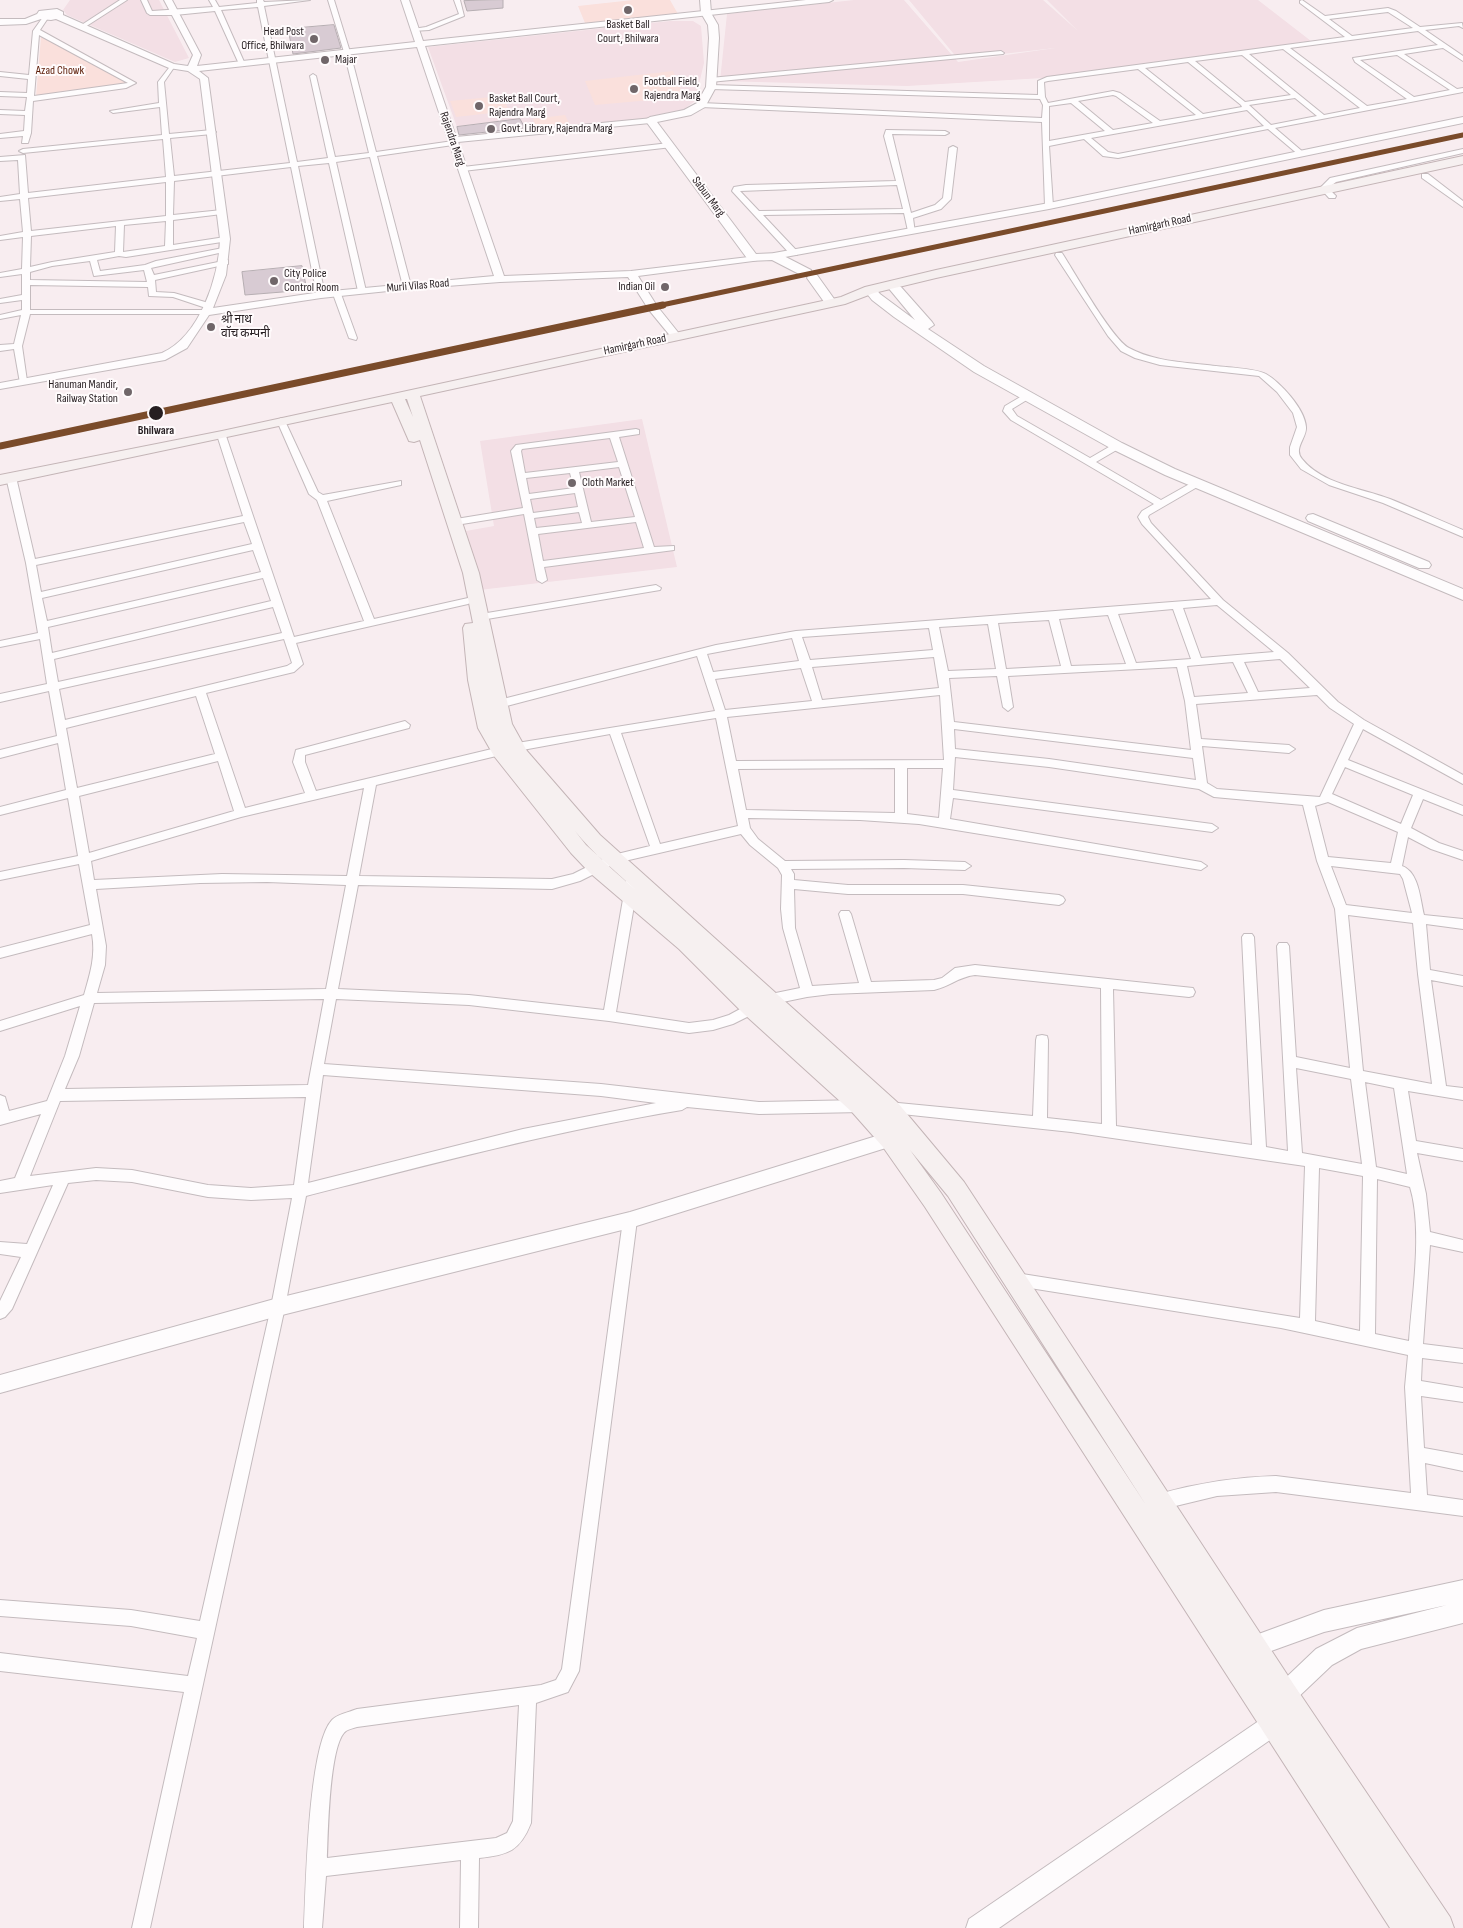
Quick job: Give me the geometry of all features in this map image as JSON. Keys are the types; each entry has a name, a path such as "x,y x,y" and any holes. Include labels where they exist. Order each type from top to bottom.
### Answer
{"main road":[{"path":"650,120 687,113 701,105 710,83 714,38 713,25 706,13 705,0"},
{"name":"Sabun Marg","path":"650,120 754,258"},
{"name":"Hamirgarh Road","path":"896,288 1059,255 1463,160"},
{"name":"Hamirgarh Road","path":"6,483 40,471 222,435 868,295 1050,249 1463,168"},
{"path":"754,258 774,256 810,276 831,303"},
{"path":"896,288 920,319 955,345 1112,431 1184,465 1463,581"},
{"path":"868,295 963,359 1117,446 1196,484 1463,595"},
{"path":"405,395 456,522 471,573 477,680 487,728 508,749 578,848 605,864 631,885 686,944 890,1108 901,1137 944,1216 1407,1928"},
{"path":"405,395 464,574 499,704 508,749"},
{"path":"761,1004 860,1106 901,1137 956,1189 1284,1695 1439,1928"}],"street":[{"path":"55,14 57,0"},
{"path":"83,26 124,0"},
{"path":"144,0 150,13 174,13 260,2 307,0"},
{"path":"168,0 197,54 191,69"},
{"path":"212,0 242,64"},
{"path":"331,0 347,52 372,156 407,286"},
{"name":"Rajendra Marg","path":"405,0 500,279"},
{"path":"415,30 427,29 462,15 457,0"},
{"path":"1,23 26,21 55,14 172,66 191,69 829,0"},
{"path":"260,2 292,165 321,295"},
{"path":"1302,2 1350,38"},
{"path":"1323,18 1388,10 1394,12 1463,59"},
{"path":"23,382 18,346 26,312 27,234 22,154 26,133 36,31 43,17"},
{"path":"1049,206 1045,144 1046,105 1042,97 1041,82 1049,78 1461,25 1463,17"},
{"path":"0,94 30,97 126,86 133,83 36,31"},
{"path":"1413,100 1357,61 1356,58 1444,46"},
{"path":"1284,47 1365,108"},
{"path":"1243,52 1321,116"},
{"path":"710,83 1000,53"},
{"path":"1398,53 1457,91 1463,98"},
{"path":"1188,59 1246,106 1300,154"},
{"path":"169,247 170,178 161,82 172,66"},
{"path":"1139,66 1203,117"},
{"path":"0,386 161,358 183,346 207,309 217,289 225,262 225,244 218,174 204,78 191,69"},
{"path":"0,74 32,76"},
{"path":"314,76 362,291"},
{"path":"710,83 1042,97"},
{"path":"1086,137 1106,154 1118,156 1457,91"},
{"path":"1046,105 1108,93 1118,94 1159,124"},
{"path":"1045,144 1203,117 1296,96"},
{"path":"1072,100 1112,133"},
{"path":"113,111 164,104"},
{"path":"701,105 1045,120"},
{"path":"0,112 28,113"},
{"path":"0,199 372,156 453,142 650,120"},
{"path":"774,256 1049,206 1463,120"},
{"path":"0,159 22,154 212,132"},
{"path":"912,231 888,136 889,132 945,134"},
{"path":"0,136 26,133"},
{"path":"462,169 669,145"},
{"path":"757,213 907,214 938,207 947,199 953,148"},
{"path":"1328,193 1324,188 1333,180 1463,151"},
{"path":"1425,176 1463,205"},
{"path":"794,252 736,191 737,188 899,183"},
{"path":"0,238 222,212"},
{"path":"119,254 120,223"},
{"path":"0,275 52,264 169,247 225,244"},
{"path":"93,258 97,274 147,267 225,244"},
{"path":"144,252 152,294 174,296 207,309"},
{"path":"1059,255 1112,336 1124,349 1138,356 1160,362 1244,371 1270,379 1300,415 1302,429 1294,452 1302,466 1336,486 1374,497 1463,534"},
{"name":"Murli Vilas Road","path":"207,309 407,286 500,279 631,274 754,258"},
{"path":"26,282 151,282 225,262"},
{"path":"631,274 653,308 676,336"},
{"path":"337,294 353,338"},
{"path":"0,301 26,297"},
{"path":"0,317 26,312 207,309"},
{"path":"0,348 18,346"},
{"path":"1027,396 1008,408 1008,411 1014,418 1161,504"},
{"path":"281,422 314,494 320,498 331,498 398,483"},
{"path":"542,580 516,451 519,447 636,432"},
{"path":"60,725 290,669 298,664 257,546 222,435"},
{"path":"614,435 650,551"},
{"path":"1090,462 1117,446"},
{"path":"521,476 624,464"},
{"path":"574,469 588,525"},
{"path":"6,483 31,563 38,596 95,928 100,946 99,965 72,1056 20,1183"},
{"path":"1196,484 1145,513 1143,518 1219,602 1284,655 1334,705 1360,723 1463,781"},
{"path":"526,497 579,490"},
{"path":"320,498 370,623"},
{"path":"456,522 528,513 583,509"},
{"path":"31,563 248,518"},
{"path":"532,532 641,519"},
{"path":"38,596 257,546"},
{"path":"538,565 670,548"},
{"path":"0,644 44,630 267,574"},
{"path":"0,698 370,623 656,588"},
{"path":"499,704 566,685 716,648 796,634 1219,602"},
{"path":"49,658 278,603"},
{"path":"1177,605 1198,662"},
{"path":"1112,611 1132,667"},
{"path":"1053,616 1067,670"},
{"path":"992,619 1008,707"},
{"path":"933,624 944,675 950,725 948,794 944,821"},
{"path":"796,634 818,704"},
{"path":"701,653 722,714 744,829 754,842 782,865 788,874 787,909 789,928 807,992"},
{"path":"710,676 806,664 940,653"},
{"path":"944,675 1132,667 1284,655"},
{"path":"1237,660 1254,695"},
{"path":"1180,664 1190,701 1202,784"},
{"path":"199,690 241,813"},
{"path":"1190,701 1320,691"},
{"path":"3,877 83,859 241,813 508,749 614,730 722,714 946,692"},
{"path":"948,752 1049,763 1202,784 1214,792 1318,802 1324,800 1360,723"},
{"path":"312,796 299,762 300,753 405,725"},
{"path":"950,725 1198,755"},
{"path":"614,730 656,848"},
{"path":"0,754 63,738"},
{"path":"1196,742 1289,749"},
{"path":"0,811 221,756"},
{"path":"1341,761 1463,811"},
{"path":"901,764 902,817"},
{"path":"733,765 948,764"},
{"path":"141,1928 278,1307 300,1191 313,1090 371,782"},
{"path":"948,794 1212,828"},
{"path":"1396,868 1397,854 1404,830 1419,794"},
{"path":"1325,796 1404,830 1435,846 1463,856"},
{"path":"1308,801 1323,861 1341,909 1357,1074 1370,1171 1367,1338"},
{"path":"742,814 902,817 944,821 977,829 1201,866"},
{"path":"88,885 194,879 266,878 552,884 576,878 605,864 656,848 744,829"},
{"path":"1323,861 1396,868 1404,871 1409,878 1419,918 1424,974 1440,1091"},
{"path":"782,865 904,864 965,866"},
{"path":"788,884 818,889 949,889 996,892 1059,900"},
{"path":"609,1016 631,885"},
{"path":"1341,909 1463,924"},
{"path":"845,914 866,987"},
{"path":"0,953 95,928"},
{"path":"1248,937 1259,1152"},
{"path":"1283,946 1295,1159"},
{"path":"0,1026 90,998 332,994 468,1000 609,1016 689,1028 713,1025 733,1019 761,1004 807,992 866,987 934,985 946,982 958,972 975,970 1189,992"},
{"path":"1424,974 1463,981"},
{"path":"1107,984 1109,1131"},
{"path":"1040,1122 1042,1040"},
{"path":"1289,1061 1357,1074 1400,1085 1463,1094"},
{"path":"317,1069 601,1090 759,1108 860,1106 974,1114 1259,1152 1370,1171 1415,1182"},
{"path":"1400,1085 1415,1182 1419,1194 1423,1237 1413,1387 1419,1501"},
{"path":"0,1101 1,1118 54,1101 313,1090"},
{"path":"0,1187 96,1174 132,1176 208,1190 251,1194 300,1191 523,1135 617,1115 694,1102"},
{"path":"0,1384 278,1307 630,1220 901,1137"},
{"path":"1409,1146 1463,1155"},
{"path":"1307,1326 1312,1161"},
{"path":"0,1312 7,1304 64,1177"},
{"path":"313,1928 323,1776 329,1742 339,1725 357,1718 541,1694 562,1686 570,1671 630,1220"},
{"path":"1423,1237 1463,1246"},
{"path":"0,1248 31,1251"},
{"path":"1016,1280 1307,1326 1416,1350 1463,1356"},
{"path":"1413,1387 1463,1395"},
{"path":"1416,1454 1463,1463"},
{"path":"1159,1502 1195,1491 1247,1484 1266,1484 1419,1501 1463,1508"},
{"path":"1236,1663 1253,1647 1324,1621 1463,1590"},
{"path":"0,1608 131,1618 207,1631"},
{"path":"978,1928 1275,1723 1284,1695 1324,1657 1357,1639 1463,1612"},
{"path":"0,1662 196,1685"},
{"path":"317,1868 498,1847 513,1839 522,1823 528,1696"},
{"path":"469,1928 470,1850"}],"shaded area":[{"path":"70,0 159,0 189,58 175,62 67,15 63,10"},
{"path":"854,0 904,0 958,62 1055,48 958,59 909,0 1043,0 1078,31 1047,0 1258,0 1311,41 1043,78 907,86 720,81 727,14"},
{"path":"670,21 693,21 701,26 704,63 695,101 680,112 651,119 528,135 520,119 457,127 428,47"},
{"name":"Cloth Market","path":"642,419 677,567 479,590 466,531 494,526 480,441"}],"green space":[{"name":"Basket Ball Court, Bhilwara","path":"633,0 670,0 678,14 585,23 578,6"},
{"name":"Azad Chowk","path":"41,37 129,83 36,97"},
{"name":"Football Field, Rajendra Marg","path":"673,71 684,97 595,105 585,81"},
{"name":"Basket Ball Court, Rajendra Marg","path":"502,96 509,111 456,117 450,101"},
{"path":"565,115 569,123 536,126 533,119"}],"building":[{"path":"503,0 503,8 467,11 464,1"},
{"name":"Head Post Office, Bhilwara","path":"334,25 341,48 293,54 288,29"},
{"name":"Govt. Library, Rajendra Marg","path":"520,119 525,128 459,135 457,127"},
{"name":"City Police Control Room","path":"302,266 307,290 245,295 242,272"}],"transit line":[{"path":"0,446 1463,135"}],"place":[{"name":"Basket Ball Court, Bhilwara","path":"628,10"},
{"name":"Head Post Office, Bhilwara","path":"314,39"},
{"name":"Majar","path":"325,60"},
{"name":"Football Field, Rajendra Marg","path":"634,89"},
{"name":"Basket Ball Court, Rajendra Marg","path":"479,106"},
{"name":"Govt. Library, Rajendra Marg","path":"491,129"},
{"name":"City Police Control Room","path":"274,281"},
{"name":"Indian Oil","path":"665,287"},
{"name":"श्री नाथ वॉच कम्पनी","path":"211,327"},
{"name":"Hanuman Mandir, Railway Station","path":"128,392"},
{"name":"Bhilwara","path":"156,413"},
{"name":"Cloth Market","path":"572,483"}]}
